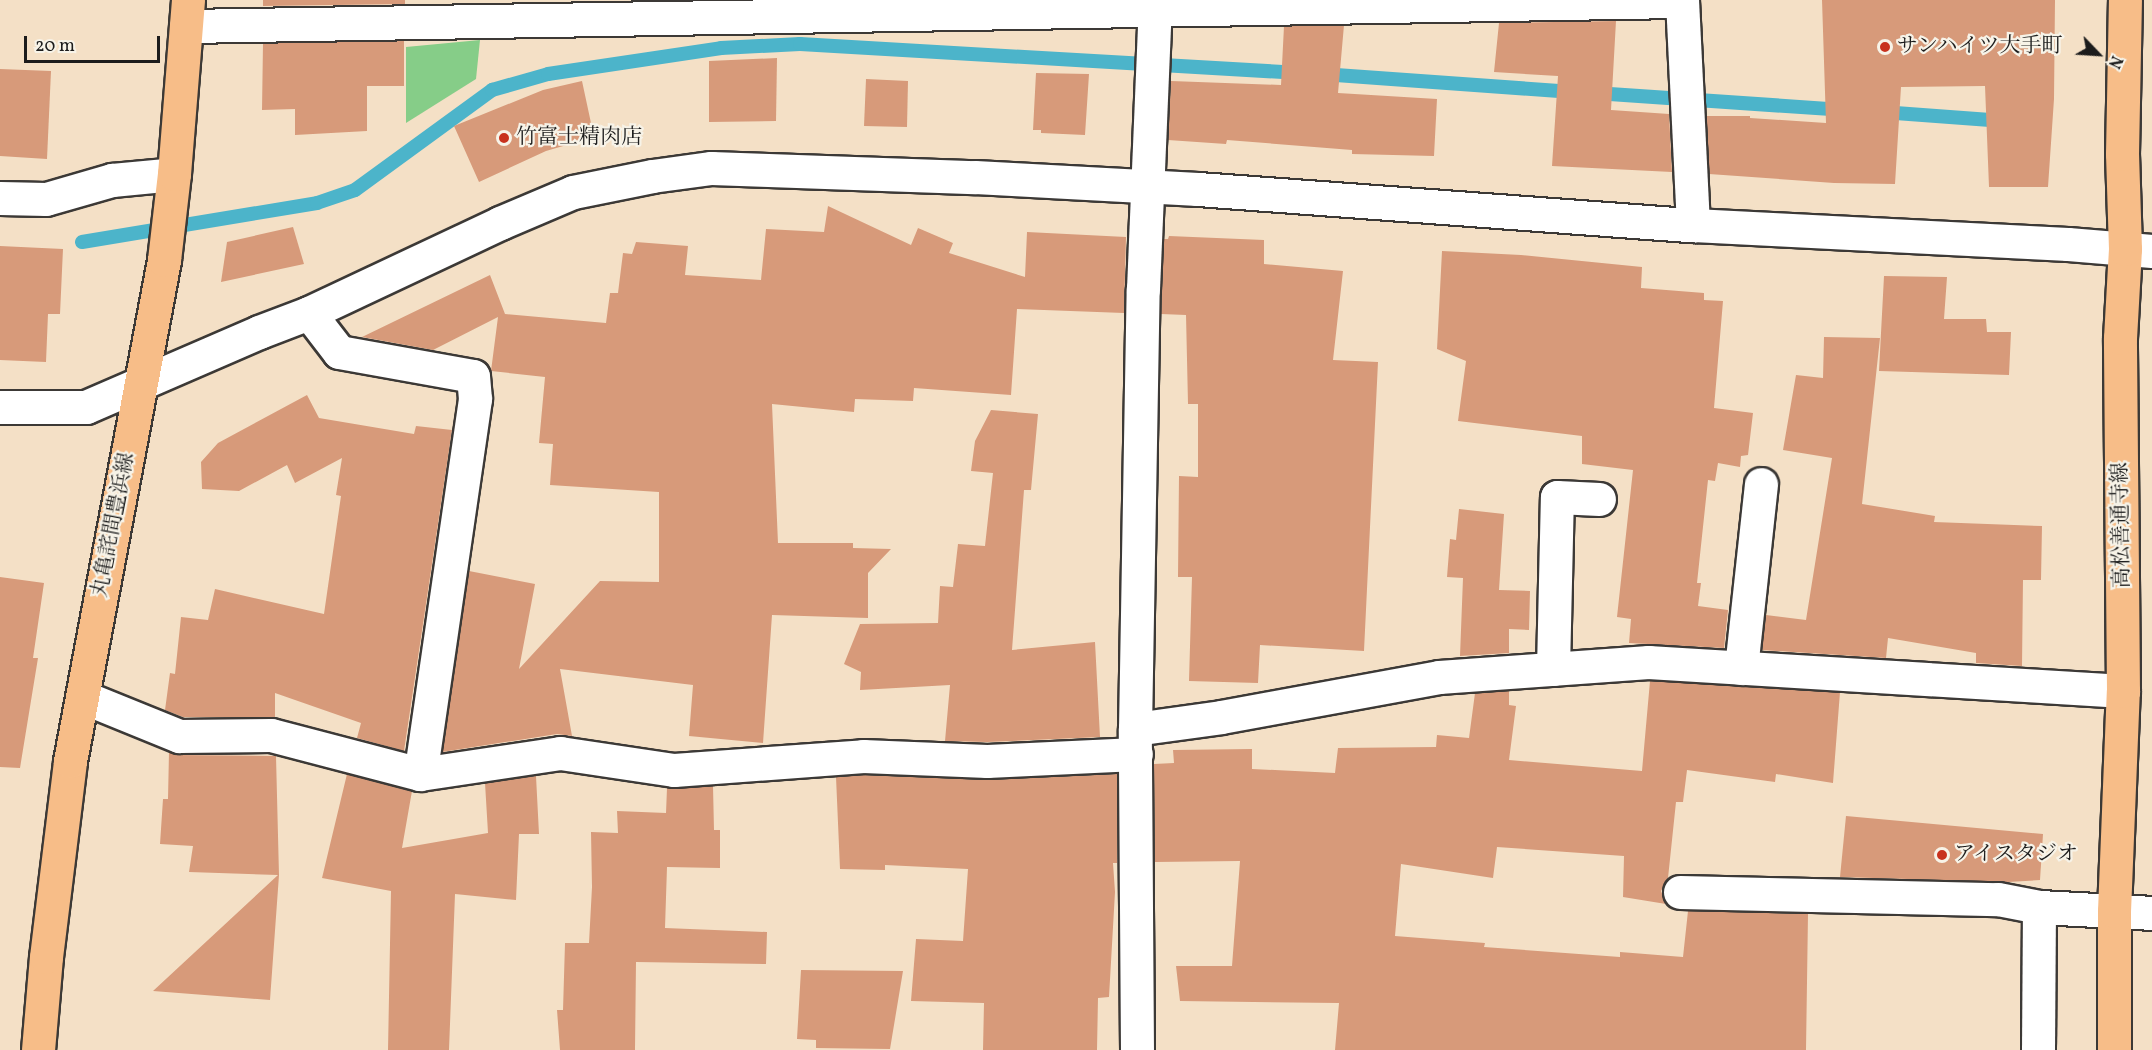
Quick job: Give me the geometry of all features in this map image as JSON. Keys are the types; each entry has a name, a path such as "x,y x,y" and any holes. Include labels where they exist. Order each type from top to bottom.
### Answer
{"main road":[{"name":"高松善通寺線","path":"2114,1050 2114,911 2123,691 2120,338 2138,250 2122,154 2125,0"},
{"name":"丸亀詫間豊浜線","path":"38,1050 48,935 70,761 164,260 173,186 187,13"}],"street":[{"path":"187,13 1155,8 1682,1 1693,225"},
{"path":"1137,1050 1135,742 1147,187 1155,8"},
{"path":"0,407 86,407 259,332 309,314 500,223 573,192 652,176 711,168 975,177 1693,225 2068,244 2138,250"},
{"path":"0,198 46,199 112,180 173,186"},
{"path":"309,314 339,352 473,376 475,399 420,774"},
{"path":"1741,668 1761,484"},
{"path":"1553,669 1557,497 1599,499"},
{"path":"82,698 179,736 271,735 420,774 560,753 674,770 863,756 987,761 1135,742 1221,717 1438,677 1648,662 2123,691"},
{"path":"1680,892 1998,899 2039,907 2152,913"},
{"path":"2038,1050 2039,907"}],"green space":[{"path":"480,40 476,79 406,123 406,47"}],"building":[{"path":"263,0 405,0 405,4 263,6"},
{"path":"1822,0 2055,0 2054,99 2048,187 1989,187 1985,86 1901,87 1895,184 1834,183 1709,174 1706,116 1750,116 1750,118 1826,123"},
{"path":"1616,21 1611,110 1669,114 1672,172 1552,166 1558,76 1494,72 1499,23"},
{"path":"1344,25 1338,93 1437,99 1434,156 1352,154 1352,150 1227,140 1226,144 1168,140 1171,81 1281,85 1284,26"},
{"path":"404,41 404,86 367,86 367,131 295,135 295,109 262,110 263,43"},
{"path":"777,58 776,121 709,122 709,61"},
{"path":"0,69 51,71 47,159 0,156"},
{"path":"1036,73 1089,74 1085,135 1041,133 1041,130 1033,130"},
{"path":"866,79 908,81 907,127 864,126"},
{"path":"582,81 594,137 546,151 479,182 454,126 543,90"},
{"path":"828,206 911,245 918,228 953,243 949,253 1025,277 1027,232 1126,237 1124,313 1017,309 1011,395 914,388 913,401 855,399 854,412 772,404 778,543 853,543 853,548 891,549 868,573 868,618 772,615 763,743 689,736 693,685 560,669 572,736 557,734 442,752 469,571 535,584 519,669 600,581 659,582 659,492 550,485 553,444 539,443 545,377 491,371 498,317 433,350 362,337 490,275 505,314 606,323 610,293 618,293 623,253 632,254 636,242 688,246 685,275 761,280 766,229 824,232"},
{"path":"293,227 304,264 221,282 227,242"},
{"path":"1169,236 1264,240 1264,264 1343,271 1333,360 1378,362 1364,651 1260,645 1258,683 1189,681 1192,577 1178,577 1179,476 1198,477 1198,404 1188,404 1186,315 1161,314 1164,239 1168,239"},
{"path":"0,246 63,249 60,314 48,314 46,362 0,360"},
{"path":"1442,251 1521,255 1642,267 1641,288 1704,293 1704,300 1723,301 1714,408 1753,413 1748,455 1741,456 1740,467 1718,463 1715,481 1708,480 1697,583 1701,583 1698,606 1728,610 1724,648 1629,643 1631,619 1617,617 1633,470 1582,464 1582,436 1458,421 1466,361 1437,349"},
{"path":"1884,276 1947,277 1944,319 1986,319 1987,332 2011,332 2009,375 1879,371"},
{"path":"1824,337 1880,338 1862,504 1935,516 1934,522 2042,526 2041,580 2023,580 2022,666 1976,663 1976,653 1888,638 1886,658 1762,650 1766,615 1806,620 1832,458 1783,450 1796,375 1823,378"},
{"path":"307,395 319,418 414,434 416,426 452,430 404,751 357,738 361,723 275,693 275,717 183,717 165,710 170,673 175,674 181,617 208,620 215,589 324,614 341,496 336,495 342,458 295,483 287,465 239,491 202,489 201,462 218,443"},
{"path":"991,410 1038,414 1031,490 1024,490 1012,650 1095,642 1100,737 987,742 945,741 950,685 860,690 861,672 844,664 860,624 938,623 940,586 953,587 958,544 985,546 993,473 971,471 975,441"},
{"path":"1459,509 1504,514 1499,590 1530,591 1529,630 1509,629 1509,653 1460,656 1463,578 1447,577 1450,539 1456,540"},
{"path":"0,577 44,583 33,658 38,658 20,768 0,767"},
{"path":"1650,681 1840,692 1833,783 1776,774 1775,782 1687,770 1683,802 1676,802 1668,878 1661,891 1666,904 1623,897 1624,856 1497,847 1493,878 1401,864 1395,936 1485,943 1484,947 1620,957 1620,952 1683,957 1688,911 1808,914 1806,1050 1335,1050 1339,1003 1180,1001 1176,966 1232,966 1240,861 1155,862 1154,764 1174,763 1173,750 1252,749 1252,769 1335,773 1338,748 1436,747 1437,735 1469,738 1475,693 1509,691 1509,705 1516,706 1509,760 1642,771"},
{"path":"169,752 179,755 276,756 279,875 270,1000 153,991 278,875 189,872 193,846 160,844 163,799 168,799"},
{"path":"347,774 412,791 402,848 488,833 485,783 536,776 539,834 519,834 516,900 455,894 449,1050 388,1050 391,891 322,878"},
{"path":"1117,774 1117,863 1113,863 1115,892 1109,997 1098,998 1097,1050 983,1050 984,1003 911,1001 916,939 963,941 968,869 885,865 885,870 840,869 836,777 863,775 988,780"},
{"path":"713,786 714,830 720,830 720,868 667,867 665,928 767,932 766,964 636,962 635,1050 560,1050 557,1010 563,1010 565,943 589,943 592,887 591,832 618,833 617,811 666,813 667,788"},
{"name":"アイスタジオ","path":"1846,816 2043,834 2040,880 2008,882 1840,877"},
{"path":"801,970 903,971 890,1049 816,1048 816,1040 797,1039"}],"waterway":[{"path":"82,242 317,203 355,190 492,90 548,74 721,48 800,44 1300,73"},
{"path":"1322,74 1576,92"},
{"path":"1595,93 1842,110"},
{"path":"1882,112 2004,121"}],"place":[{"name":"サンハイツ大手町","path":"1885,47"},
{"name":"竹富士精肉店","path":"504,138"},
{"name":"アイスタジオ","path":"1942,855"}]}
